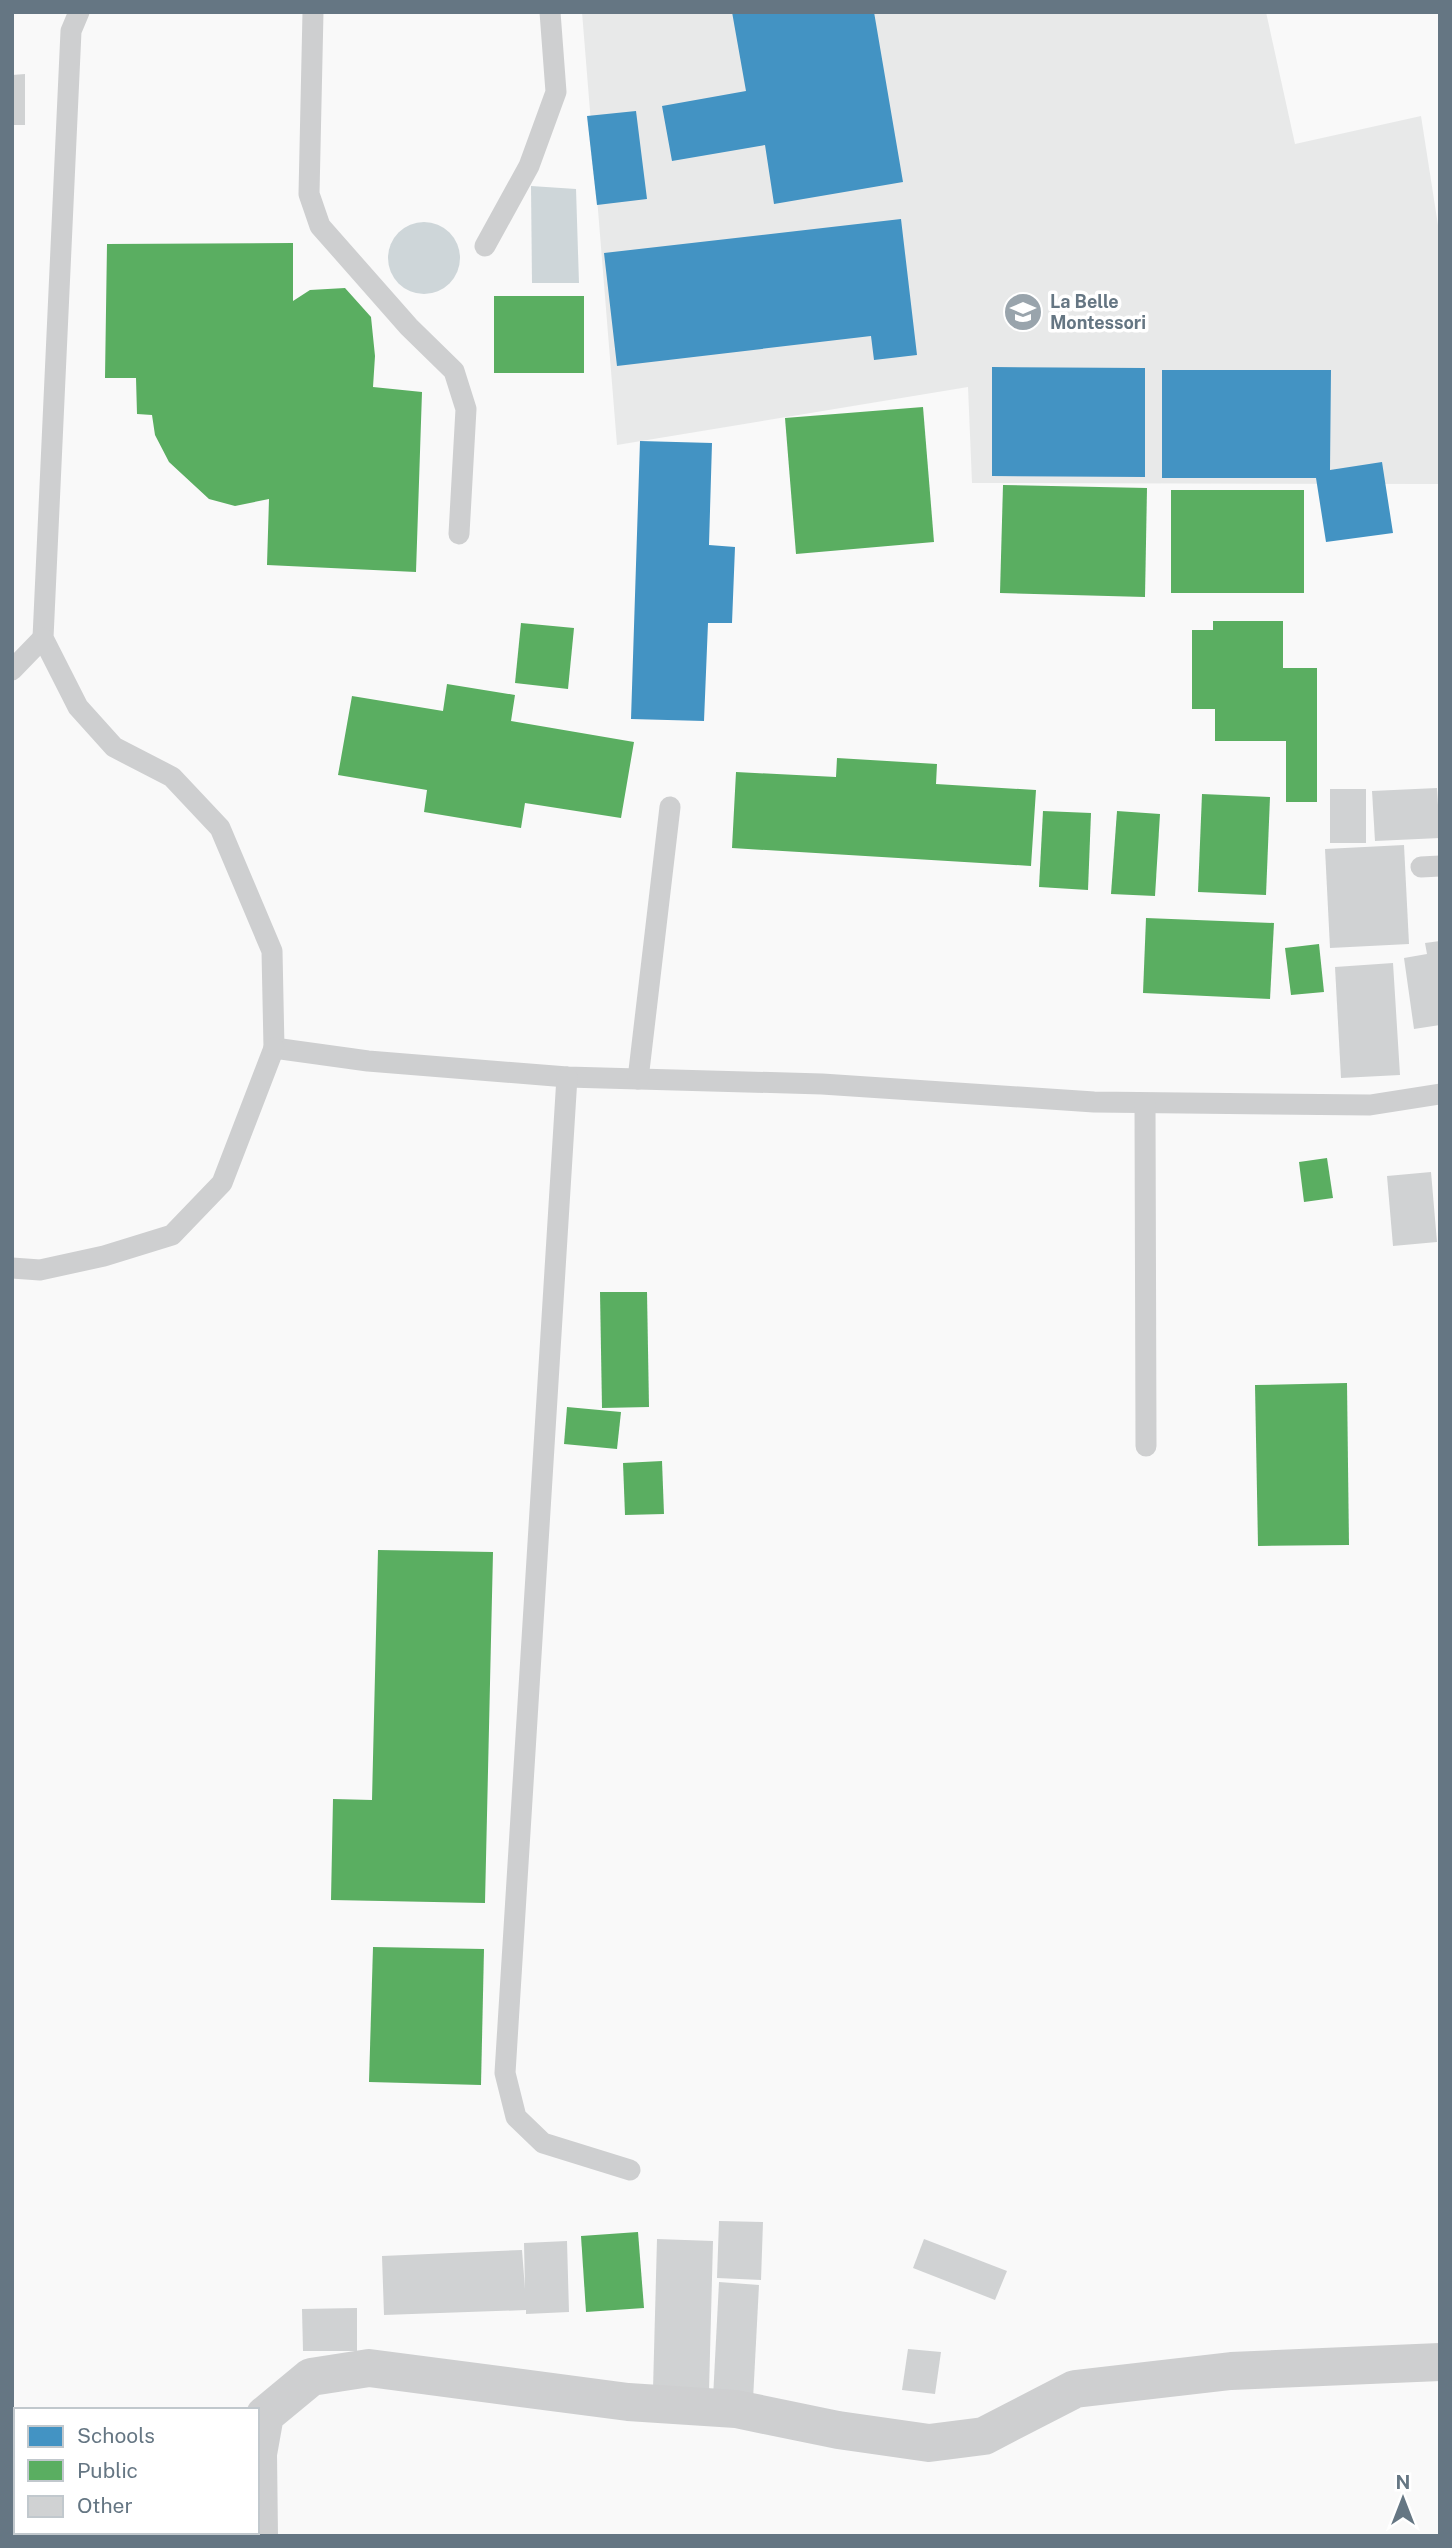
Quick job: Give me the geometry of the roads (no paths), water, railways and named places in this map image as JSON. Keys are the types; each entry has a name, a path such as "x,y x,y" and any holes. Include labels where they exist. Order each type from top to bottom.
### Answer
{"street":[{"path":"259,2448 265,2415 311,2377 369,2368 628,2402 736,2409 838,2430 929,2442 984,2436 1075,2389 1231,2371 1440,2362"}],"lane":[{"path":"12,1268 40,1270 92,1259 172,1235 222,1183 274,1048 272,951 220,828 172,777 114,747 78,707 43,638 71,30 79,12"},
{"path":"313,12 309,194 320,226 410,327 454,371 466,409 459,534"},
{"path":"485,246 529,166 556,92 550,12"},
{"path":"12,670 43,638"},
{"path":"638,1079 670,807"},
{"path":"274,1048 368,1061 567,1077 822,1084 1145,1104 1370,1105 1440,1094"},
{"path":"567,1077 505,2073 516,2117 543,2143 630,2170"},
{"path":"1145,1104 1146,1446"}],"place":[{"name":"La Belle Montessori","path":"1023,312"}]}
